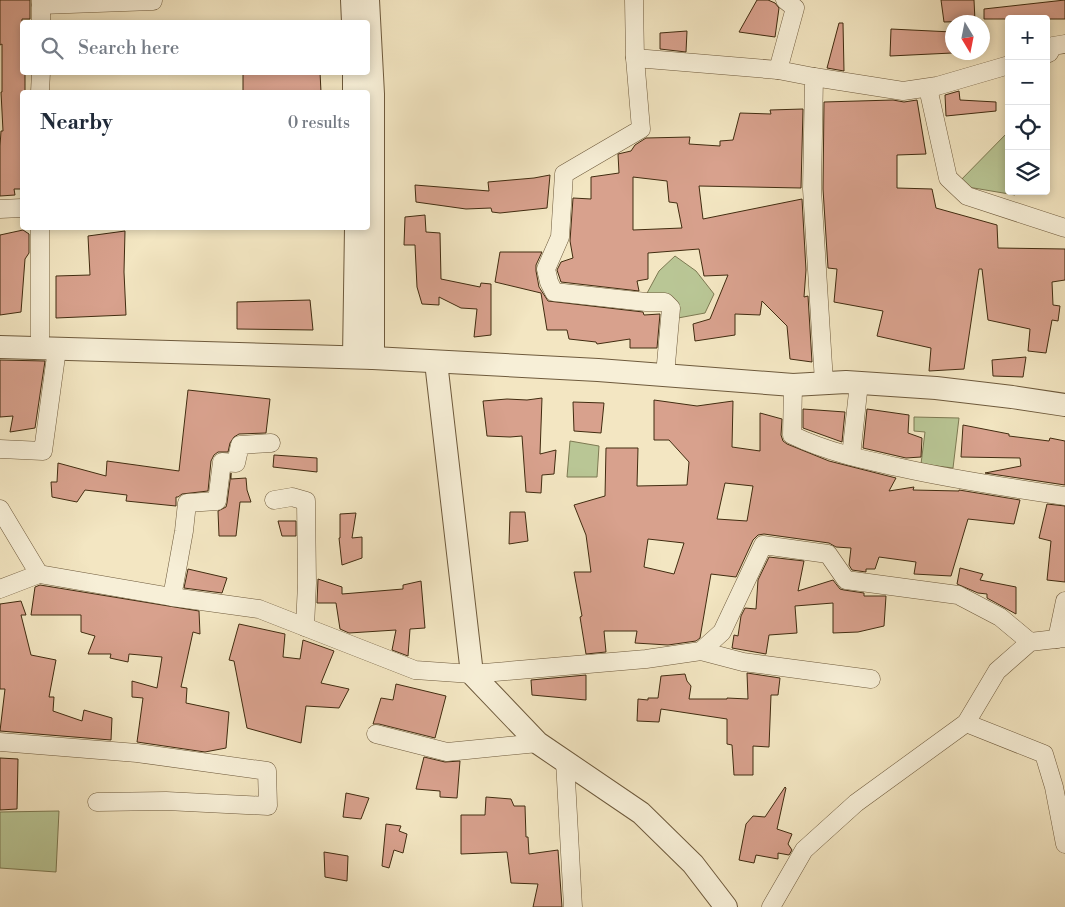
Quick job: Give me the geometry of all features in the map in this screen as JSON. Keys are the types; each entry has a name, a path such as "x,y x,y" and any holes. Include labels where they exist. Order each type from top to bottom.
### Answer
{"street":[{"path":"352,0 353,20"},
{"path":"368,0 369,20"},
{"path":"634,0 635,58 641,129 564,174 560,237 546,269 554,292 646,302 666,302 671,308 665,376"},
{"path":"41,9 153,1"},
{"path":"778,70 794,3"},
{"path":"370,38 373,94 370,182"},
{"path":"1050,51 1053,46 1065,44"},
{"path":"635,58 778,70 903,91 937,86 1005,65"},
{"path":"40,90 41,75"},
{"path":"354,75 354,90"},
{"path":"814,77 812,189 824,382"},
{"path":"928,88 948,178 967,196 1065,228"},
{"path":"0,209 20,208"},
{"path":"0,449 43,451 48,348 40,230"},
{"path":"356,230 364,357"},
{"path":"364,357 368,230"},
{"path":"0,347 364,357 793,385 824,382 860,383 974,392 1065,405"},
{"path":"436,362 472,674 538,743 641,814 693,864 726,907"},
{"path":"851,456 860,383"},
{"path":"793,385 792,435 806,442 851,456 941,477 1065,496"},
{"path":"172,597 187,503 217,501 222,462 236,463 240,445 271,443"},
{"path":"274,500 292,498 306,501 307,583 305,627"},
{"path":"0,509 39,574"},
{"path":"701,651 722,632 763,545 828,554 846,580 958,595 1000,618 1030,642"},
{"path":"0,589 39,574 172,597 260,609 415,670 472,674 646,659 701,651 743,662 871,679"},
{"path":"771,907 804,850 856,803 966,723 997,670 1030,642 1061,638 1065,601"},
{"path":"966,723 1044,754 1054,787 1065,844"},
{"path":"376,734 447,752 538,743"},
{"path":"0,742 137,753 267,771 268,806 166,801 97,802"},
{"path":"565,761 573,907"}],"green space":[{"path":"1005,135 1005,193 956,185"},
{"path":"675,256 696,271 714,294 705,313 678,318 646,295 659,271"},
{"path":"914,417 959,418 953,468 921,464 925,432 914,431"},
{"path":"570,441 599,446 597,477 567,477"},
{"path":"59,811 56,872 0,868 0,812"}],"building":[{"path":"0,0 30,0 30,19 20,20 20,75 25,75 25,90 20,90 20,189 14,189 15,195 0,196 0,146 1,131 3,131 1,92 2,44 0,45"},
{"path":"757,0 768,0 775,3 779,8 775,37 739,32"},
{"path":"941,0 974,0 975,15 945,15 944,22"},
{"path":"1065,0 1065,19 1050,19 1050,15 1005,15 1005,19 990,19 990,15 984,15 984,9"},
{"path":"839,23 843,23 844,71 827,68"},
{"path":"891,29 945,32 945,53 890,56"},
{"path":"687,31 686,52 660,49 660,33"},
{"path":"243,75 320,75 321,90 243,90"},
{"path":"959,91 960,100 996,102 996,111 946,116 945,95"},
{"path":"893,100 904,102 917,100 926,154 897,155 897,188 932,189 936,208 997,225 998,248 1065,249 1065,280 1052,282 1053,305 1060,306 1058,321 1052,320 1046,353 1028,351 1030,329 988,320 982,269 979,269 964,369 929,371 931,348 877,336 883,311 834,302 837,269 828,268 823,189 824,102"},
{"path":"803,109 801,188 699,186 703,219 802,199 806,270 804,297 808,296 812,362 790,359 787,326 762,301 760,315 735,314 735,335 695,341 693,324 710,319 728,275 704,276 699,249 648,253 648,279 637,281 639,291 561,282 557,270 561,262 573,258 570,241 573,198 591,199 591,177 619,173 618,154 631,151 635,145 646,138 690,137 689,144 720,146 720,141 733,140 740,113 771,114 770,110","holes":["633,177 667,181 669,202 677,203 682,228 633,230"]},
{"path":"550,175 547,208 500,213 492,212 491,208 466,209 416,202 415,185 489,191 488,182"},
{"path":"425,215 426,232 440,233 441,279 480,287 481,283 491,284 491,335 474,337 477,309 461,308 439,297 439,305 422,304 417,287 415,245 404,245 405,217"},
{"path":"23,230 29,234 29,253 25,259 21,312 0,315 0,235"},
{"path":"125,231 126,315 56,318 56,276 90,275 88,236"},
{"path":"500,252 542,252 536,265 536,271 539,287 548,301 643,312 644,315 660,314 657,348 630,348 630,339 597,344 596,342 569,339 567,330 547,330 541,293 495,282"},
{"path":"310,300 313,330 237,329 237,302"},
{"path":"1026,357 1023,377 993,376 992,360"},
{"path":"0,360 45,361 35,428 10,432 13,416 0,417"},
{"path":"188,390 270,399 266,433 239,434 230,443 228,452 218,452 214,455 211,461 208,491 182,494 176,497 176,506 126,501 127,495 85,490 77,502 52,497 51,482 57,482 58,463 106,476 107,461 179,471"},
{"path":"542,398 540,454 556,450 554,474 542,475 541,493 526,492 522,436 487,436 483,401"},
{"path":"654,400 697,406 733,401 732,447 760,451 760,413 782,419 781,435 783,441 787,444 829,461 896,478 889,491 914,487 913,490 959,490 1020,500 1014,524 968,519 951,576 914,574 916,562 879,557 875,569 866,569 866,572 852,570 849,565 851,548 836,547 829,543 764,534 758,535 753,540 736,577 711,574 700,638 696,641 668,645 635,643 637,631 604,631 606,652 586,654 580,617 582,616 574,572 591,572 586,535 574,505 605,496 606,448 638,448 637,486 687,485 689,462 669,440 654,440","holes":["725,483 753,486 747,521 717,519","648,539 684,543 674,574 644,567"]},
{"path":"573,402 604,403 601,433 574,431"},
{"path":"803,409 845,412 842,442 803,428"},
{"path":"867,409 909,415 908,433 922,438 921,457 906,458 863,448"},
{"path":"963,425 1009,434 1009,436 1049,441 1050,438 1065,441 1065,485 985,473 1021,466 1020,458 961,457"},
{"path":"274,455 317,458 317,472 273,467"},
{"path":"231,473 231,479 246,478 251,502 240,502 236,536 219,536 218,511 226,507"},
{"path":"1047,504 1065,506 1065,582 1047,580 1051,541 1039,538"},
{"path":"510,512 525,512 528,541 509,544"},
{"path":"356,513 352,538 362,537 362,558 342,565 339,538 340,514"},
{"path":"278,521 296,521 296,536 282,536"},
{"path":"769,557 804,561 798,591 833,580 840,589 864,593 864,596 886,596 884,626 858,632 833,633 833,603 795,606 797,633 769,635 766,654 732,648 734,635 738,636 741,616 745,608 756,609 758,580"},
{"path":"960,568 983,574 980,580 1016,587 1016,614 987,598 987,594 978,593 957,584"},
{"path":"188,569 227,578 222,593 184,588"},
{"path":"318,579 342,587 342,594 403,589 403,585 421,581 425,628 410,629 408,656 392,650 396,630 349,633 340,629 336,603 317,603"},
{"path":"40,585 199,611 200,634 193,632 181,687 187,688 186,703 229,712 226,748 205,752 137,742 143,698 132,697 132,681 157,688 162,657 129,654 128,662 110,658 111,654 88,654 95,636 81,632 81,615 31,615 35,587"},
{"path":"21,601 26,615 21,615 31,655 56,660 49,697 54,697 53,711 82,721 84,710 112,718 111,740 0,731 5,689 0,689 0,604"},
{"path":"239,624 285,634 283,657 300,659 303,640 334,651 321,683 349,689 339,708 306,706 301,743 247,728 234,661 229,660"},
{"path":"747,673 780,678 778,695 771,695 769,747 753,746 753,775 734,775 732,745 727,744 727,719 661,709 659,722 637,721 638,699 658,698 661,676 685,674 691,686 689,699 748,699"},
{"path":"586,675 586,700 532,695 531,680"},
{"path":"396,684 446,696 435,738 373,724 381,698 393,700"},
{"path":"424,757 445,762 460,761 457,798 440,797 440,791 416,789"},
{"path":"0,758 18,759 17,809 0,810"},
{"path":"785,787 777,829 792,834 788,844 792,850 789,855 778,853 778,859 756,855 754,863 739,860 746,824 753,816 765,817"},
{"path":"346,793 369,798 361,819 343,817"},
{"path":"486,797 511,799 514,806 525,806 526,837 528,837 529,854 558,850 562,907 533,907 538,884 511,883 507,852 461,854 461,815 485,815"},
{"path":"386,824 401,826 399,831 407,834 403,853 394,850 389,868 382,866"},
{"path":"324,852 348,856 347,881 325,877"}]}
